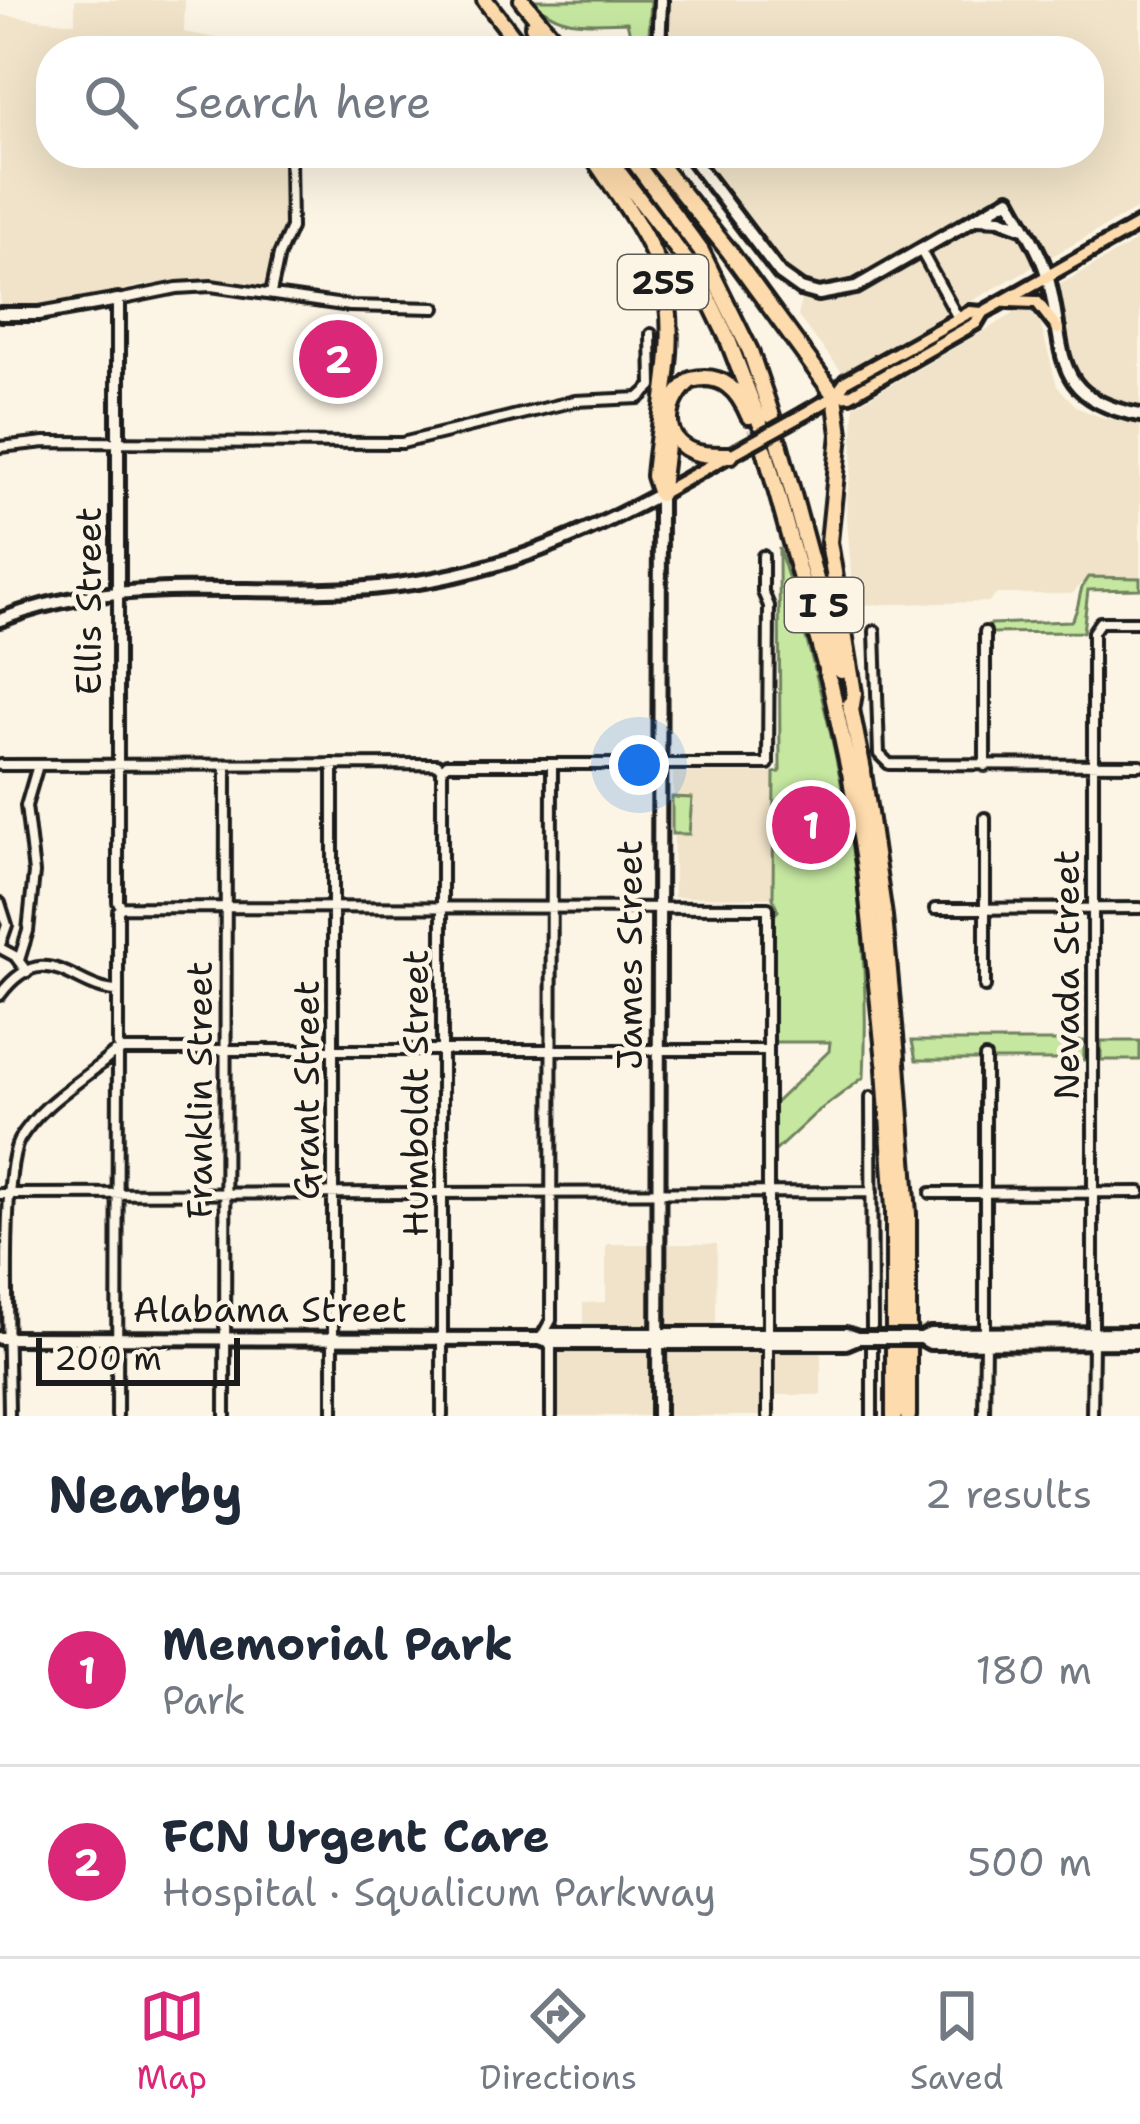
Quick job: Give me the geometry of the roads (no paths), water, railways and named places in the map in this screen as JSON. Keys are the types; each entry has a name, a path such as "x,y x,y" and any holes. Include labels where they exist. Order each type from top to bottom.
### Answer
{"highway":[{"path":"485,0 513,36"},
{"path":"517,0 541,36"},
{"path":"517,0 551,36"},
{"name":"255","path":"600,168 650,247 667,297 668,342 654,476 660,494"},
{"path":"615,168 697,275 762,422"},
{"path":"639,168 701,251 750,351 762,422"},
{"path":"662,168 835,396 840,434 829,542 854,693 851,711"},
{"path":"660,494 669,416 684,386 704,377 726,383 762,422"},
{"path":"669,416 674,436 689,450 733,454"},
{"name":"I 5","path":"856,771 851,711 772,446 856,771 884,916 891,1063 908,1214 908,1416"},
{"name":"I 5","path":"894,1416 905,1338"}],"main road":[{"path":"660,36 661,0"},
{"path":"699,168 780,274 801,289 828,295 848,291 1009,200 1048,276 1066,369 1080,392 1106,409 1140,415"},
{"path":"975,218 1000,219 1025,229"},
{"path":"835,396 850,395 1140,224"},
{"path":"0,314 39,314 118,300"},
{"name":"Ellis Street","path":"118,300 118,590"},
{"path":"1004,301 1035,302 1058,328"},
{"path":"0,620 44,604 118,590 340,590 417,583 497,566 551,548 660,494 835,396 844,383 970,312 982,314"},
{"name":"James Street","path":"658,1416 660,494"},
{"name":"Alabama Street","path":"1093,1338 1140,1333"},
{"name":"Alabama Street","path":"4,1338 546,1341 551,1334 846,1342 858,1338"},
{"name":"Alabama Street","path":"768,1338 930,1334 1140,1342"}],"street":[{"path":"271,293 291,228 290,168"},
{"path":"921,251 958,319"},
{"path":"118,300 188,287 271,293 350,307 435,308"},
{"path":"0,447 36,442 402,443 575,401 639,398 652,386 651,334"},
{"path":"0,765 768,764 769,606 763,592 763,556"},
{"name":"Ellis Street","path":"118,590 118,1416"},
{"name":"Nevada Street","path":"1093,1416 1094,632 1104,622 1140,622"},
{"path":"875,631 879,754 883,760 895,766 1140,765"},
{"path":"985,632 985,766"},
{"path":"19,960 28,931 34,873 26,806 38,764"},
{"name":"Franklin Street","path":"225,1416 226,764"},
{"name":"Grant Street","path":"333,1416 334,764"},
{"path":"551,1416 546,1341 550,1320 552,764"},
{"name":"Humboldt Street","path":"442,766 442,1416"},
{"path":"985,818 985,987"},
{"path":"0,903 8,925 0,946 27,972"},
{"path":"119,907 768,908 768,1416"},
{"path":"935,908 1140,908"},
{"path":"0,995 27,972 59,969 104,991 118,991"},
{"path":"9,1416 3,1194 12,1155 31,1124 64,1090 118,1051 768,1051"},
{"path":"985,1058 985,1416"},
{"path":"871,1097 872,1330"},
{"path":"3,1194 872,1192"},
{"path":"931,1193 1140,1192"},
{"path":"872,1347 872,1416"}],"tunnel":[{"path":"753,427 765,450"}],"place":[{"name":"FCN Urgent Care","path":"338,359"},
{"name":"Memorial Park","path":"811,825"}]}
